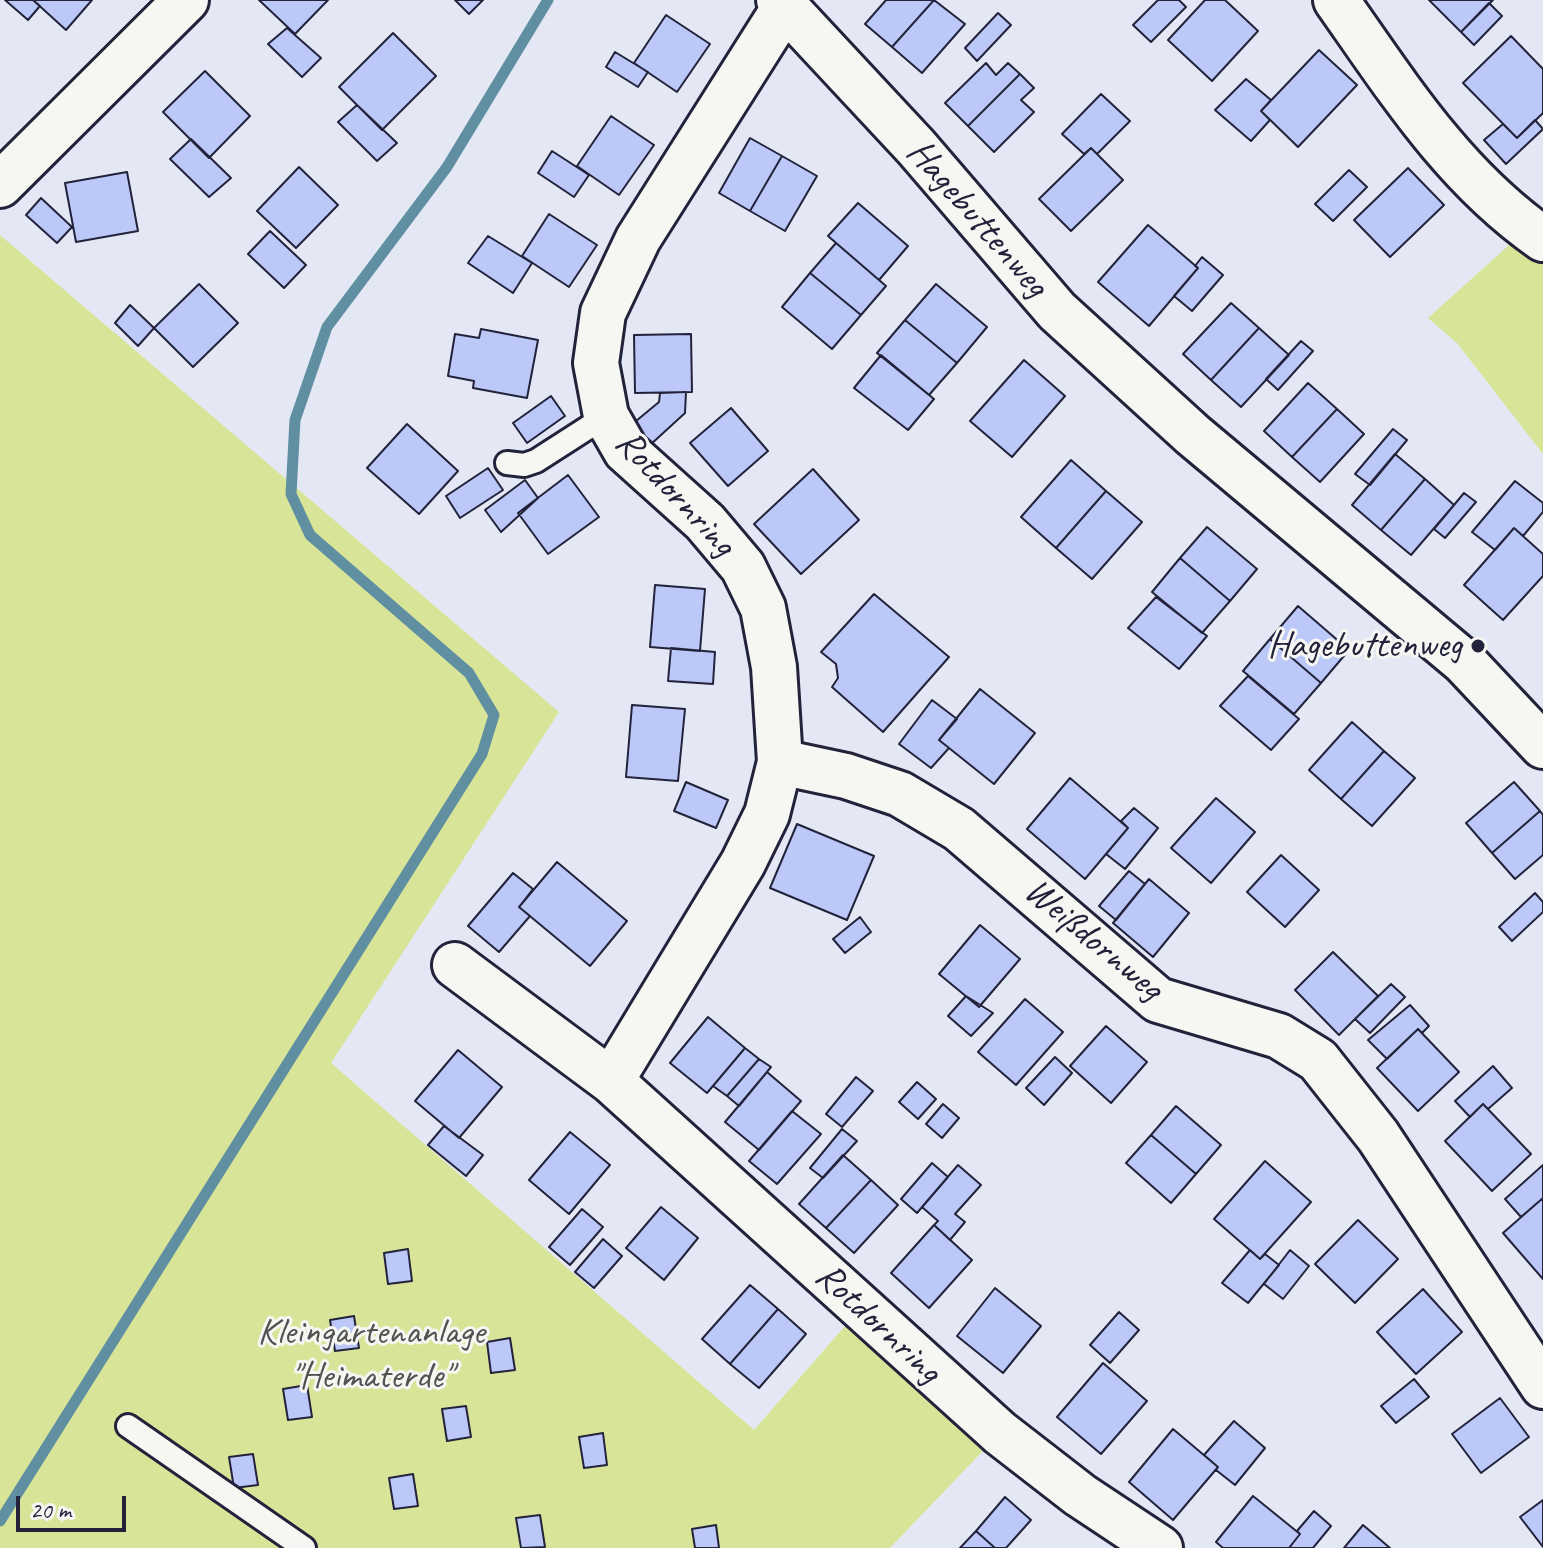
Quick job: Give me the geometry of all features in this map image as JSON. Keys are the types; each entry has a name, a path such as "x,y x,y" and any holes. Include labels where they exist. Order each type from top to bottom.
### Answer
{"street":[{"path":"0,185 186,0"},
{"path":"1336,0 1447,155 1511,217 1543,239"},
{"name":"Rotdornring","path":"611,1081 743,863 767,814 780,762 774,667 763,608 750,581 705,522 626,451 606,416 596,363 603,313 638,239 782,3"},
{"name":"Hagebuttenweg","path":"782,3 916,147 1068,322 1193,435 1464,662 1543,746"},
{"name":"Weißdornweg","path":"780,762 846,776 900,794 959,829 1158,1000 1279,1036 1318,1060 1378,1136 1543,1386"},
{"name":"Rotdornring","path":"455,965 611,1081 1000,1433 1080,1495 1160,1548"}],"lane":[{"path":"507,463 524,465 536,461 606,416"},
{"path":"128,1426 304,1548"}],"green space":[{"path":"1528,228 1543,239 1543,454 1457,343 1428,318"},
{"name":"Kleingartenanlage \"Heimaterde\"","path":"0,235 559,712 331,1063 754,1430 860,1309 1000,1433 890,1548 0,1548"}],"building":[{"path":"5,0 33,0 40,6 28,20"},
{"path":"33,0 92,0 66,30"},
{"path":"259,0 328,0 295,34"},
{"path":"455,0 483,0 469,14"},
{"path":"886,0 934,0 892,47 865,24"},
{"path":"934,0 965,24 922,73 892,47"},
{"path":"1158,0 1179,0 1186,7 1151,42 1133,25"},
{"path":"1205,0 1225,0 1258,31 1212,81 1168,40"},
{"path":"1429,0 1493,0 1461,32"},
{"path":"1489,3 1502,16 1474,45 1461,32"},
{"path":"998,13 1011,25 977,61 965,48"},
{"path":"666,15 710,44 677,92 634,63"},
{"path":"287,28 321,58 302,77 268,44"},
{"path":"393,33 436,76 382,130 339,87"},
{"path":"1511,36 1543,69 1543,113 1517,138 1463,83"},
{"path":"1319,50 1357,85 1298,147 1261,111"},
{"path":"615,52 648,72 638,87 606,67"},
{"path":"986,63 996,75 1008,63 1020,74 968,126 945,103"},
{"path":"205,71 250,116 209,158 163,112"},
{"path":"1020,74 1034,88 1021,100 1034,112 994,152 968,126"},
{"path":"1246,79 1271,100 1261,111 1270,120 1251,141 1215,110"},
{"path":"1101,94 1130,121 1097,154 1091,148 1084,154 1062,134"},
{"path":"357,105 397,143 377,161 338,122"},
{"path":"611,116 654,145 619,195 577,166"},
{"path":"1535,120 1543,129 1506,164 1484,140 1503,124 1517,138"},
{"path":"750,138 782,156 750,211 719,193"},
{"path":"191,139 231,178 209,197 170,159"},
{"path":"1091,148 1123,180 1071,231 1039,199"},
{"path":"552,151 589,175 574,197 538,173"},
{"path":"782,156 817,176 785,231 750,211"},
{"path":"299,167 338,205 296,248 257,211"},
{"path":"1408,168 1444,205 1390,257 1354,220"},
{"path":"1349,170 1367,187 1333,221 1315,204"},
{"path":"127,172 138,231 76,242 65,183"},
{"path":"41,198 72,227 57,243 26,215"},
{"path":"858,203 908,246 879,280 828,236"},
{"path":"549,214 597,245 569,287 522,256"},
{"path":"1148,225 1198,268 1149,326 1098,282"},
{"path":"270,231 306,265 284,288 248,254"},
{"path":"488,236 532,263 513,293 468,263"},
{"path":"836,243 886,286 861,315 810,273"},
{"path":"1202,257 1223,275 1192,311 1174,296 1198,268 1195,266"},
{"path":"810,273 861,315 832,349 782,307"},
{"path":"199,284 238,323 193,367 154,328"},
{"path":"936,284 987,327 957,363 905,320"},
{"path":"1231,303 1259,328 1211,380 1183,354"},
{"path":"130,305 154,328 138,346 115,323"},
{"path":"905,320 957,363 929,395 877,353"},
{"path":"1259,328 1289,355 1241,407 1211,380"},
{"path":"481,329 538,340 527,398 473,388 474,381 448,376 455,334 479,338"},
{"path":"691,334 692,392 635,393 634,335"},
{"path":"1301,341 1313,351 1278,390 1266,379"},
{"path":"881,355 934,399 908,430 854,388"},
{"path":"1024,360 1065,396 1012,457 970,421"},
{"path":"1308,383 1337,409 1292,457 1264,431"},
{"path":"686,392 685,413 649,446 630,426 659,402 660,393"},
{"path":"551,396 565,416 527,443 513,423"},
{"path":"731,408 768,451 728,486 690,443"},
{"path":"1337,409 1364,434 1320,482 1292,457"},
{"path":"407,424 458,471 419,514 367,468"},
{"path":"1393,429 1407,440 1370,485 1355,474"},
{"path":"1395,454 1425,479 1381,530 1352,505"},
{"path":"1071,460 1106,491 1056,548 1021,517"},
{"path":"488,468 503,490 460,518 446,496"},
{"path":"813,469 859,520 801,574 754,524"},
{"path":"568,475 599,517 548,554 518,513"},
{"path":"1425,479 1454,505 1411,555 1381,530"},
{"path":"525,480 538,498 501,532 485,510"},
{"path":"1515,481 1543,503 1543,512 1523,536 1514,528 1495,550 1472,532"},
{"path":"1106,491 1142,522 1092,579 1056,548"},
{"path":"1464,493 1476,502 1445,538 1434,529"},
{"path":"1207,527 1257,569 1230,601 1180,558"},
{"path":"1514,528 1543,554 1543,576 1503,620 1464,585"},
{"path":"1180,558 1230,601 1202,633 1152,592"},
{"path":"655,585 705,589 700,651 650,647"},
{"path":"874,594 949,657 883,732 832,687 838,678 836,664 821,652"},
{"path":"1156,597 1207,636 1179,669 1128,628"},
{"path":"1298,606 1349,650 1321,683 1270,639"},
{"path":"1270,639 1321,683 1294,714 1243,671"},
{"path":"671,648 715,652 713,684 668,681"},
{"path":"1248,676 1299,719 1271,750 1220,706"},
{"path":"980,689 1035,733 994,784 939,740"},
{"path":"932,700 957,719 939,740 949,748 931,768 899,744"},
{"path":"632,705 685,709 678,781 626,777"},
{"path":"1352,722 1384,751 1341,799 1309,770"},
{"path":"1384,751 1415,778 1372,826 1341,799"},
{"path":"1070,778 1128,828 1085,879 1027,829"},
{"path":"686,782 728,800 716,828 674,811"},
{"path":"1514,782 1540,811 1492,853 1466,823"},
{"path":"1216,798 1255,832 1211,883 1171,848"},
{"path":"1134,808 1158,828 1125,869 1106,854 1128,828 1121,821"},
{"path":"1540,811 1543,815 1543,855 1515,879 1492,853"},
{"path":"797,824 874,856 847,920 770,888"},
{"path":"1281,855 1319,890 1285,927 1247,892"},
{"path":"557,862 627,921 590,966 519,907"},
{"path":"1129,871 1145,884 1116,920 1099,906"},
{"path":"513,873 533,889 519,907 530,916 499,952 468,926"},
{"path":"1149,879 1189,913 1153,957 1113,923"},
{"path":"1535,893 1543,902 1543,912 1512,941 1499,927"},
{"path":"860,917 871,932 845,953 833,939"},
{"path":"980,925 1020,959 979,1007 939,974"},
{"path":"1333,952 1378,996 1339,1035 1295,990"},
{"path":"1391,984 1405,997 1370,1033 1355,1019"},
{"path":"966,996 993,1013 971,1036 948,1016"},
{"path":"1025,999 1063,1032 1016,1085 978,1052"},
{"path":"1410,1005 1429,1026 1422,1033 1418,1029 1387,1059 1368,1040"},
{"path":"708,1017 745,1048 707,1093 670,1063"},
{"path":"1106,1026 1147,1062 1111,1103 1070,1066"},
{"path":"1418,1029 1459,1072 1418,1111 1377,1068"},
{"path":"745,1048 759,1059 727,1096 713,1086"},
{"path":"458,1050 502,1087 459,1138 415,1101"},
{"path":"1055,1057 1072,1073 1044,1105 1026,1088"},
{"path":"759,1059 771,1067 739,1106 727,1096"},
{"path":"1493,1066 1512,1088 1488,1109 1483,1104 1470,1117 1455,1101"},
{"path":"767,1072 801,1101 759,1150 725,1122"},
{"path":"856,1077 873,1091 842,1127 826,1114"},
{"path":"917,1082 936,1099 918,1119 899,1102"},
{"path":"943,1104 959,1118 942,1138 926,1124"},
{"path":"1483,1104 1531,1154 1492,1191 1445,1141"},
{"path":"1176,1106 1221,1145 1196,1174 1151,1135"},
{"path":"792,1111 821,1134 777,1184 749,1161"},
{"path":"444,1126 483,1155 466,1176 428,1145"},
{"path":"842,1129 857,1141 823,1178 810,1168"},
{"path":"570,1132 610,1165 569,1214 529,1180"},
{"path":"1151,1135 1196,1174 1171,1203 1126,1163"},
{"path":"843,1155 871,1180 826,1228 799,1204"},
{"path":"1265,1161 1311,1202 1260,1259 1214,1219"},
{"path":"932,1163 948,1177 917,1213 901,1199"},
{"path":"958,1165 981,1185 955,1214 965,1222 950,1240 934,1225 938,1221 922,1207"},
{"path":"1543,1165 1543,1198 1521,1217 1505,1199"},
{"path":"871,1180 898,1205 854,1253 826,1228"},
{"path":"1543,1198 1543,1279 1503,1233"},
{"path":"661,1207 698,1238 664,1280 626,1248"},
{"path":"582,1209 603,1227 570,1265 549,1247"},
{"path":"1358,1220 1398,1259 1355,1303 1315,1264"},
{"path":"934,1225 972,1260 929,1308 891,1273"},
{"path":"603,1239 622,1256 594,1288 575,1272"},
{"path":"408,1249 412,1281 388,1284 384,1253"},
{"path":"1250,1250 1260,1259 1265,1254 1279,1265 1248,1303 1222,1283"},
{"path":"1290,1250 1309,1266 1283,1299 1264,1284"},
{"path":"750,1285 778,1309 730,1364 702,1339"},
{"path":"995,1288 1041,1326 1003,1373 957,1336"},
{"path":"1423,1289 1462,1332 1416,1374 1377,1332"},
{"path":"778,1309 806,1334 759,1388 730,1364"},
{"path":"1119,1312 1139,1330 1110,1363 1090,1345"},
{"path":"354,1316 359,1348 335,1351 330,1320"},
{"path":"510,1338 515,1370 491,1373 487,1342"},
{"path":"1103,1363 1147,1401 1101,1454 1057,1417"},
{"path":"1414,1379 1429,1397 1396,1423 1381,1406"},
{"path":"307,1385 312,1417 288,1420 283,1389"},
{"path":"1500,1398 1529,1437 1481,1473 1452,1434"},
{"path":"466,1406 471,1437 447,1441 442,1409"},
{"path":"1234,1421 1265,1448 1235,1485 1216,1470 1218,1467 1204,1455"},
{"path":"1173,1429 1218,1467 1173,1520 1129,1482"},
{"path":"603,1433 607,1465 584,1468 579,1437"},
{"path":"253,1454 258,1485 234,1488 229,1457"},
{"path":"413,1474 418,1506 394,1509 389,1478"},
{"path":"1253,1496 1300,1534 1289,1548 1223,1548 1216,1542"},
{"path":"1005,1497 1031,1520 1006,1548 995,1548 976,1531"},
{"path":"1543,1500 1543,1547 1520,1517"},
{"path":"1314,1511 1331,1526 1313,1548 1289,1548 1300,1534 1297,1531"},
{"path":"540,1515 545,1547 521,1548 516,1518"},
{"path":"716,1525 719,1548 695,1548 692,1529"},
{"path":"1363,1525 1390,1548 1344,1548"},
{"path":"976,1531 995,1548 960,1548"}],"waterway":[{"path":"0,1521 482,754 494,715 469,673 310,535 291,494 295,420 327,327 447,167 548,0"}],"place":[{"name":"Hagebuttenweg","path":"1478,646"}]}
